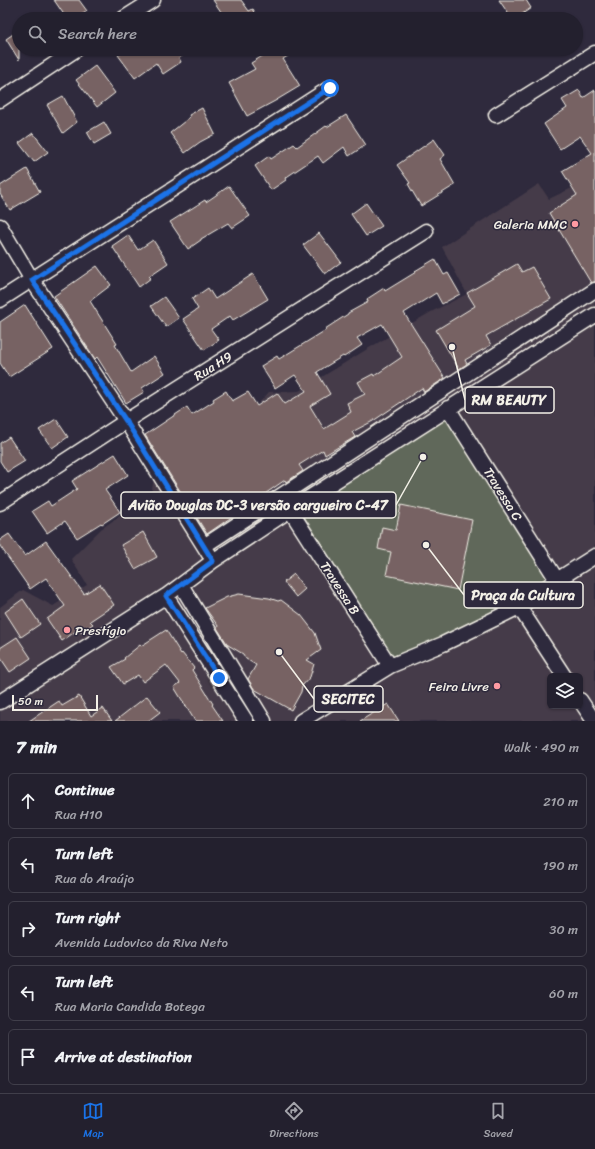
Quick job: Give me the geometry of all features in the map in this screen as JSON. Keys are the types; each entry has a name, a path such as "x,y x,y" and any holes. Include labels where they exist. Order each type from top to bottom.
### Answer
{"street":[{"path":"134,12 154,0"},
{"path":"496,115 595,53"},
{"path":"0,100 67,56"},
{"path":"0,300 330,88"},
{"path":"0,226 32,280 126,421 213,561"},
{"name":"Rua H9","path":"0,503 426,230"},
{"path":"204,546 595,290"},
{"path":"0,702 166,596 213,561 290,510 448,408 595,316"},
{"name":"Travessa C","path":"448,408 557,580"},
{"name":"Travessa B","path":"290,510 390,666"},
{"path":"301,721 390,666 443,644 519,607 557,580 595,556"},
{"path":"181,585 264,721"},
{"path":"166,596 246,721"},
{"path":"519,607 562,673"},
{"path":"219,678 233,670"},
{"path":"583,704 594,721"}],"shaded area":[{"path":"595,173 595,721 0,721 0,607 23,590 53,606 87,585 71,559 101,529 151,494 157,463 204,435 266,414 259,403 269,392 299,391 431,312 467,294 442,247 539,184 549,199 574,187"}],"green space":[{"path":"444,415 550,576 486,616 444,637 393,657 302,513"}],"building":[{"path":"54,0 79,0 87,11 86,12 62,12"},
{"path":"213,0 241,0 249,11 253,9 255,12 221,12"},
{"path":"499,0 526,0 531,8 525,12 507,12"},
{"path":"12,35 12,49 6,39"},
{"path":"119,56 182,56 179,58 181,62 163,74 156,63 135,78"},
{"path":"262,56 288,56 283,59 300,86 247,116 229,83 255,69 251,63"},
{"path":"95,66 115,93 97,107 76,80"},
{"path":"579,90 583,98 595,90 595,282 591,283 549,213 577,195 562,171 592,153 580,136 560,149 544,124 567,108 562,100"},
{"path":"63,96 77,122 63,133 47,105"},
{"path":"202,108 215,134 200,142 185,153 170,133 190,117 189,115"},
{"path":"346,115 366,145 349,156 344,147 323,163 318,156 285,178 286,180 271,190 255,166 269,156 271,159 294,144 297,147 326,126 327,127"},
{"path":"104,122 111,134 94,144 87,132"},
{"path":"33,133 48,152 34,162 19,143"},
{"path":"434,139 445,155 440,159 455,185 421,206 408,184 410,183 397,165"},
{"path":"27,169 40,192 10,210 0,194 0,186"},
{"path":"229,186 250,216 232,228 228,223 201,239 188,249 170,222 205,200 206,202"},
{"path":"366,203 382,226 366,236 351,214"},
{"path":"319,233 341,262 325,274 303,245"},
{"path":"128,235 138,250 153,240 168,263 149,276 151,278 139,287 112,246"},
{"path":"435,259 444,275 448,273 460,294 442,304 436,293 404,313 445,378 424,392 422,388 373,421 352,432 355,437 325,455 323,450 299,465 303,471 286,482 285,480 207,534 145,435 187,407 192,415 214,401 213,399 226,391 232,401 248,392 257,406 277,393 285,404 306,391 295,375 275,388 261,366 277,356 279,359 326,330 325,329 348,313 368,302 367,299 384,288 385,291 416,272 415,271","holes":["382,324 402,357 374,376 373,374 358,382 365,394 347,403 351,412 324,429 310,406 330,394 317,372 362,345 357,338"]},
{"path":"517,264 522,272 532,267 551,299 486,336 491,345 465,360 467,364 459,369 436,330 475,306 467,293"},
{"path":"97,266 111,285 90,301 117,344 115,345 131,372 154,356 165,373 142,388 144,392 126,403 97,357 95,359 54,296"},
{"path":"253,274 268,299 233,320 230,316 211,329 219,340 204,350 183,319 198,309 192,299 208,288 215,299"},
{"path":"164,297 179,318 166,327 151,306"},
{"path":"25,305 53,349 9,377 0,363 0,322"},
{"path":"56,419 68,437 52,448 39,430"},
{"path":"9,437 25,461 7,472 0,461 0,443"},
{"path":"115,454 128,475 105,490 120,512 77,538 65,521 47,533 32,511 48,501 51,506 77,489 72,481"},
{"path":"401,505 472,520 458,590 386,575 391,552 378,549 382,527 396,530"},
{"path":"143,532 157,557 135,569 121,545"},
{"path":"9,534 25,556 46,541 84,594 100,584 114,605 90,621 93,624 81,633 79,629 62,641 47,619 65,606 46,578 30,589 0,546 0,540"},
{"path":"294,574 305,589 296,597 284,582"},
{"path":"239,594 269,598 278,601 281,600 301,615 315,633 321,650 307,660 314,664 310,677 302,686 301,692 291,710 254,689 248,679 256,665 246,659 243,654 228,645 217,628 218,626 205,608 227,597"},
{"path":"23,599 40,624 21,637 5,612"},
{"path":"166,630 181,654 182,653 194,668 192,670 223,721 195,721 174,687 180,683 166,665 143,682 138,675 123,684 111,667 125,659 124,658 140,645 141,646"},
{"path":"17,637 31,658 10,672 0,657 0,648"},
{"path":"79,696 91,716 103,708 112,721 29,721 59,701 62,706"},
{"path":"147,696 160,712 148,721 115,721"},
{"path":"388,704 399,721 360,721"}],"place":[{"name":"Galeria MMC","path":"575,224"},
{"name":"RM BEAUTY","path":"452,347"},
{"name":"Avião Douglas DC-3 versão cargueiro C-47","path":"423,457"},
{"name":"Praça da Cultura","path":"426,545"},
{"name":"Prestígio","path":"67,630"},
{"name":"SECITEC","path":"279,652"},
{"name":"Feira Livre","path":"497,686"}],"route":[{"path":"219,678 166,596 213,561 126,421 32,280 330,88"}]}
